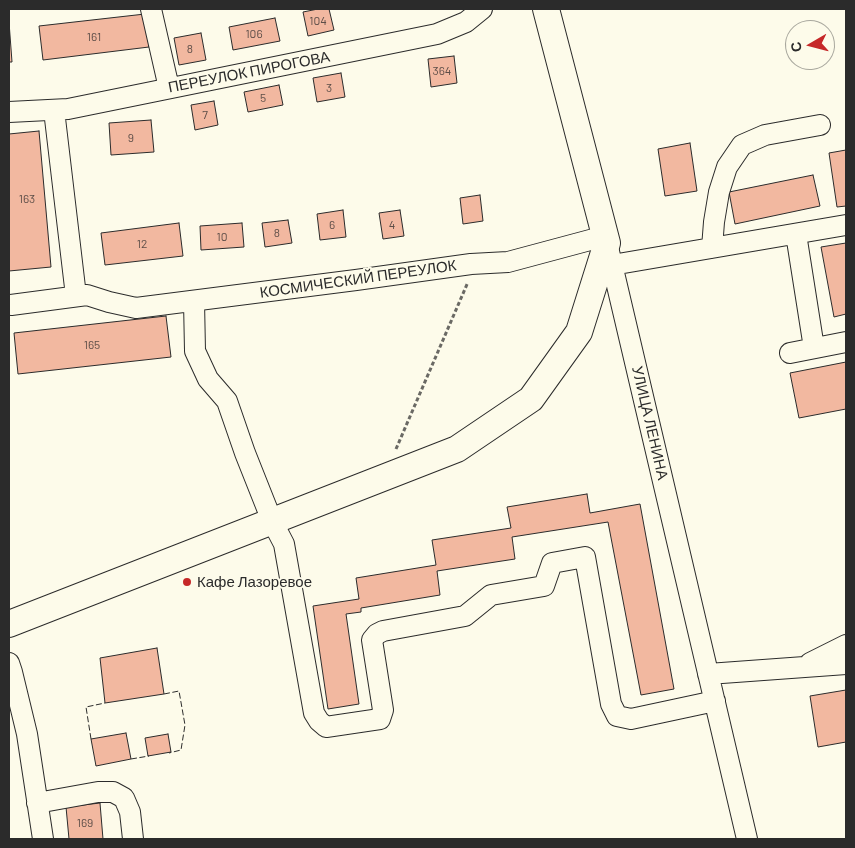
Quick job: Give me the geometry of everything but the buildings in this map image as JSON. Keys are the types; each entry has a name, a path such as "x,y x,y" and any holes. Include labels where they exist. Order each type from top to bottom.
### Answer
{"main road":[{"name":"УЛИЦА ЛЕНИНА","path":"546,9 608,248"},
{"path":"9,624 457,449 531,399 579,332 608,248"}],"street":[{"path":"152,9 169,88"},
{"name":"ПЕРЕУЛОК ПИРОГОВА","path":"9,112 68,109 438,34 466,22 482,9"},
{"path":"54,110 76,296"},
{"path":"712,248 719,192 727,167 742,145 765,135 820,125"},
{"name":"КОСМИЧЕСКИЙ ПЕРЕУЛОК","path":"11,305 87,295 136,308 476,263 508,262 608,248 712,248 846,225"},
{"path":"796,234 814,348"},
{"name":"УЛИЦА ЛЕНИНА","path":"608,248 747,839"},
{"path":"194,301 195,352 208,379 227,401 272,521 284,544 314,713 326,727 380,719 383,710 372,640 377,634 383,631 465,616 491,596 544,586 552,563 585,557 611,704 617,716 631,719 715,701"},
{"path":"790,353 846,342"},
{"path":"802,667 846,645"},
{"path":"9,663 27,734 43,839"},
{"path":"708,674 846,664"},
{"path":"37,803 98,792 113,792 124,798 130,812 133,839"}],"path":[{"path":"384,478 476,263"}],"fence":[{"path":"164,694 179,691 185,725 181,750 169,753"},
{"path":"91,739 86,707 105,703"},
{"path":"131,759 149,756"}],"place":[{"name":"Кафе Лазоревое","path":"187,582"}]}
